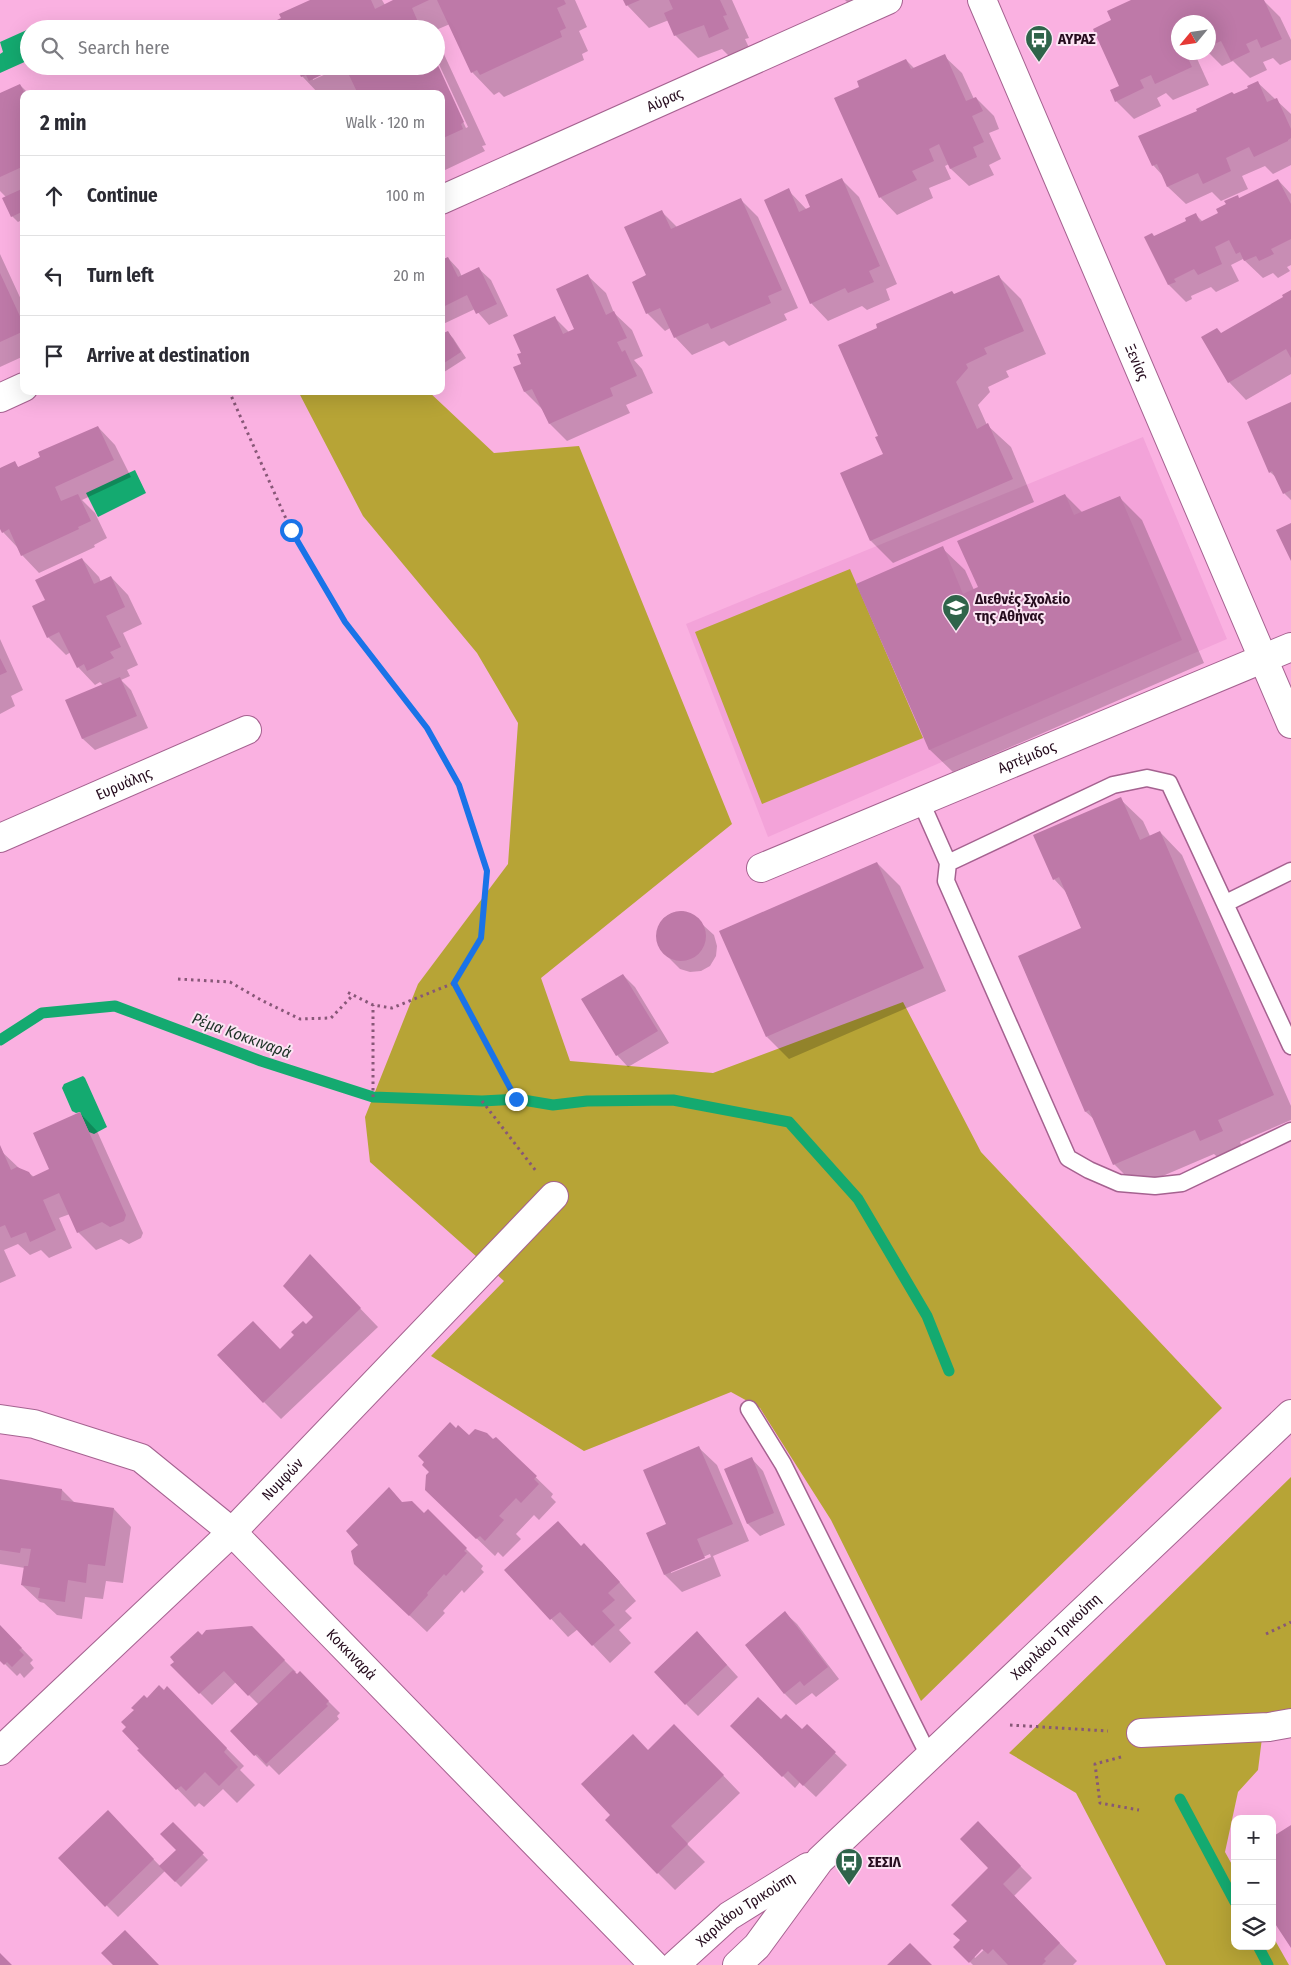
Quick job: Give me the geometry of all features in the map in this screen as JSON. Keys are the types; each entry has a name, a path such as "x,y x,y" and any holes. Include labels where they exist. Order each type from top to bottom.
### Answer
{"street":[{"name":"Αύρας","path":"445,198 888,0"},
{"name":"Ξενίας","path":"982,0 1291,724"},
{"path":"0,398 20,389"},
{"name":"Αρτέμιδος","path":"761,868 1291,647"},
{"name":"Ευρυάλης","path":"0,838 247,730"},
{"name":"Νυμφών","path":"0,1752 232,1532 554,1196"},
{"name":"Χαριλάου Τρικούπη","path":"738,1965 757,1946 820,1860 1106,1587 1291,1414"},
{"name":"Κοκκιναρά","path":"0,1420 34,1424 141,1458 232,1532 654,1965"},
{"path":"1128,1732 1269,1727 1291,1723"},
{"name":"Χαριλάου Τρικούπη","path":"675,1965 729,1916 820,1860"}],"lane":[{"path":"948,863 1113,785 1148,778 1169,783 1291,1046"},
{"path":"921,802 948,863 946,882 1068,1158 1088,1170 1119,1183 1155,1186 1182,1183 1291,1131"},
{"path":"1226,903 1291,871"},
{"path":"749,1410 783,1464 929,1756"}],"path":[{"path":"231,395 291,530 345,622 427,728 459,785 487,871 481,938 454,983 392,1008 373,1005 345,991"},
{"path":"178,979 230,982 300,1019 331,1018 353,995"},
{"path":"454,983 516,1099"},
{"path":"373,1005 373,1097"},
{"path":"482,1101 554,1196"},
{"path":"1266,1634 1291,1622"},
{"path":"964,1722 1128,1732 1136,1752 1095,1764 1100,1803 1139,1810"}],"shaded area":[{"path":"20,33 20,64 0,73 0,54 3,52 0,42"},
{"path":"300,395 432,395 494,453 579,446 732,824 541,978 570,1061 713,1073 903,1002 981,1152 1222,1408 921,1701 831,1520 760,1408 731,1392 584,1451 431,1356 504,1281 370,1162 365,1117 418,984 508,864 518,723 477,653 363,516"},
{"name":"Διεθνές Σχολείο της Αθήνας","path":"1143,437 1227,639 768,837 686,624"},
{"path":"135,470 146,493 98,517 86,493"},
{"path":"850,569 923,738 762,804 695,632"},
{"path":"83,1076 107,1127 94,1134 89,1132 80,1112 72,1111 62,1088 64,1084"},
{"path":"1291,1477 1291,1710 1265,1714 1258,1770 1238,1792 1233,1815 1231,1815 1225,1852 1231,1863 1231,1950 1276,1950 1276,1942 1289,1965 1166,1965 1076,1793 1009,1753"}],"building":[{"path":"310,0 371,0 375,9 393,0 429,0 412,8 417,20 277,20 281,18 279,14"},
{"path":"437,0 564,0 566,4 557,8 566,28 560,31 562,37 480,75 477,70 471,73"},
{"path":"623,0 640,0 626,6"},
{"path":"669,0 720,0 727,15 723,16 729,29 709,38 704,25 674,36 664,13 673,9"},
{"path":"1131,0 1264,0 1282,39 1261,48 1257,39 1246,44 1250,52 1231,61 1221,41 1216,43 1216,15 1171,15 1171,60 1189,60 1192,67 1155,84 1151,75 1140,80 1144,88 1115,102 1110,90 1119,86 1093,29 1111,20 1107,11"},
{"path":"945,54 966,101 976,97 983,111 972,116 984,142 973,147 977,157 950,169 939,144 929,149 934,161 912,171 917,180 879,198 834,98 859,87 857,81 906,59 911,69"},
{"path":"306,75 321,75 309,81"},
{"path":"349,75 442,75 464,122 461,124 463,129 445,137 445,90 356,90"},
{"path":"1258,81 1267,102 1277,98 1291,129 1291,138 1254,157 1249,147 1226,158 1231,171 1203,184 1198,173 1167,187 1157,164 1152,166 1138,136 1197,111 1196,109 1232,92 1234,94 1248,88 1247,86"},
{"path":"20,84 23,90 20,90 20,168 0,177 0,93"},
{"path":"842,178 880,266 869,271 874,282 848,293 845,288 810,304 764,200 789,188 799,212 810,207 805,195"},
{"path":"1278,179 1291,204 1291,239 1271,249 1274,254 1259,261 1256,256 1244,261 1240,252 1236,254 1229,240 1215,247 1222,264 1198,275 1194,269 1174,279 1176,282 1168,285 1144,237 1152,233 1154,236 1186,221 1185,218 1196,213 1200,222 1218,213 1216,209 1226,204 1224,201 1238,195 1239,198"},
{"path":"20,190 20,213 11,217 2,198"},
{"path":"741,198 782,290 768,296 771,303 711,329 708,323 674,338 660,308 646,314 632,282 646,275 624,227 662,210 671,229"},
{"path":"448,257 458,277 479,267 497,304 476,314 467,295 445,306 445,258"},
{"path":"0,273 20,316 20,333 0,342"},
{"path":"588,274 606,315 614,311 627,338 617,342 622,352 625,350 637,376 610,388 613,396 549,424 532,389 524,392 513,367 521,364 517,354 521,353 513,335 555,316 563,334 574,329 556,289"},
{"path":"999,275 1024,331 984,348 987,354 966,364 968,368 956,382 977,429 988,423 1013,479 870,541 840,473 883,454 875,437 878,436 838,345 877,328 876,324 952,291 954,294"},
{"path":"1291,290 1291,358 1286,349 1228,383 1201,337 1217,328 1221,333 1283,297 1282,295"},
{"path":"448,331 461,352 445,362 445,332"},
{"path":"1291,402 1291,490 1283,494 1272,471 1269,473 1247,422"},
{"path":"98,426 114,460 55,487 61,501 78,494 91,521 78,527 79,529 21,556 9,529 2,533 0,529 0,468 15,461 18,467 40,457 38,452"},
{"path":"1065,494 1074,515 1120,496 1182,640 929,750 856,584 943,546 963,594 978,587 957,541"},
{"path":"1291,523 1291,561 1276,530"},
{"path":"82,558 94,584 111,576 125,607 106,616 121,647 110,652 114,658 87,671 84,664 77,668 59,632 47,638 32,606 45,600 35,580"},
{"path":"0,658 7,672 0,675"},
{"path":"120,677 137,716 82,739 65,700"},
{"path":"1121,797 1140,840 1160,831 1274,1095 1218,1120 1223,1131 1200,1141 1195,1130 1113,1165 1089,1110 1085,1112 1018,956 1081,928 1059,877 1053,880 1033,835"},
{"path":"877,862 924,968 766,1037 719,931"},
{"path":"676,911 686,911 699,918 706,931 706,941 699,954 686,961 676,961 667,957 660,950 656,941 656,931 660,922 667,915"},
{"path":"623,974 658,1031 616,1056 581,999"},
{"path":"80,1112 126,1215 124,1221 110,1227 102,1222 77,1233 59,1193 43,1200 56,1230 30,1242 26,1232 11,1238 5,1225 0,1227 0,1145 11,1170 17,1167 29,1172 32,1177 49,1169 33,1133"},
{"path":"310,1254 361,1308 263,1403 217,1355 253,1321 280,1349 294,1335 291,1332 303,1321 306,1324 313,1317 283,1286"},
{"path":"450,1422 456,1428 458,1425 469,1435 475,1429 487,1433 493,1439 496,1437 537,1476 534,1479 539,1484 521,1503 516,1498 499,1516 504,1520 485,1541 480,1536 476,1539 425,1490 426,1475 429,1472 422,1465 424,1462 418,1456"},
{"path":"699,1446 733,1524 697,1539 705,1558 664,1575 646,1533 666,1524 643,1470"},
{"path":"752,1457 774,1513 747,1524 724,1469"},
{"path":"0,1479 62,1489 61,1500 114,1508 105,1566 88,1564 86,1583 68,1580 65,1602 38,1598 40,1588 21,1585 24,1566 28,1566 31,1549 21,1548 20,1553 0,1550"},
{"path":"389,1487 402,1502 412,1501 424,1513 428,1509 467,1548 464,1551 467,1553 446,1576 444,1574 409,1616 354,1564 351,1551 358,1545 346,1531"},
{"path":"558,1521 581,1546 584,1543 620,1582 608,1593 615,1600 602,1611 615,1625 592,1646 560,1612 550,1620 504,1570"},
{"path":"785,1611 828,1667 804,1686 800,1681 784,1694 745,1645"},
{"path":"0,1625 22,1648 19,1650 24,1655 12,1667 7,1662 4,1665 0,1661"},
{"path":"252,1626 285,1660 248,1696 224,1671 199,1694 170,1665 174,1662 170,1657 198,1631 202,1635 206,1630"},
{"path":"697,1631 727,1665 685,1705 654,1672"},
{"path":"293,1670 297,1674 300,1671 329,1701 326,1704 328,1706 266,1764 257,1754 254,1756 230,1731"},
{"path":"159,1685 164,1690 167,1686 227,1748 224,1752 238,1767 219,1786 205,1772 186,1791 181,1786 176,1790 137,1750 139,1749 122,1731 126,1727 121,1722 134,1710 131,1708 144,1695 147,1698"},
{"path":"758,1697 781,1719 786,1714 802,1729 807,1724 836,1752 803,1786 788,1771 782,1777 730,1726"},
{"path":"674,1724 724,1775 671,1826 688,1844 657,1874 605,1820 610,1815 581,1784 633,1734 648,1750"},
{"path":"108,1810 154,1859 105,1907 58,1858"},
{"path":"978,1821 1021,1866 1003,1884 1060,1943 1044,1959 1046,1961 1042,1965 1008,1965 993,1949 988,1954 982,1949 969,1963 953,1947 960,1940 953,1934 967,1921 951,1905 988,1868 960,1839"},
{"path":"173,1822 204,1853 175,1882 159,1866 176,1850 160,1834"},
{"path":"1291,1825 1291,1948 1276,1925 1276,1834"},
{"path":"125,1930 159,1965 113,1965 101,1953"},
{"path":"910,1943 932,1965 887,1965"},
{"path":"0,1953 12,1965 0,1965"}],"waterway":[{"name":"Ρέμα Κοκκιναρά","path":"0,1040 42,1013 115,1006 261,1061 373,1097 482,1101 517,1099 553,1105 587,1101 673,1100 789,1122 858,1199 927,1316 949,1371"},
{"path":"1180,1799 1231,1895"},
{"path":"1260,1950 1268,1965"}],"place":[{"name":"ΑΥΡΑΣ","path":"1039,63"},
{"name":"Διεθνές Σχολείο της Αθήνας","path":"956,632"},
{"name":"ΣΕΣΙΛ","path":"849,1886"}],"route":[{"path":"291,530 345,622 427,728 459,785 487,871 481,938 454,983 516,1099"}]}
